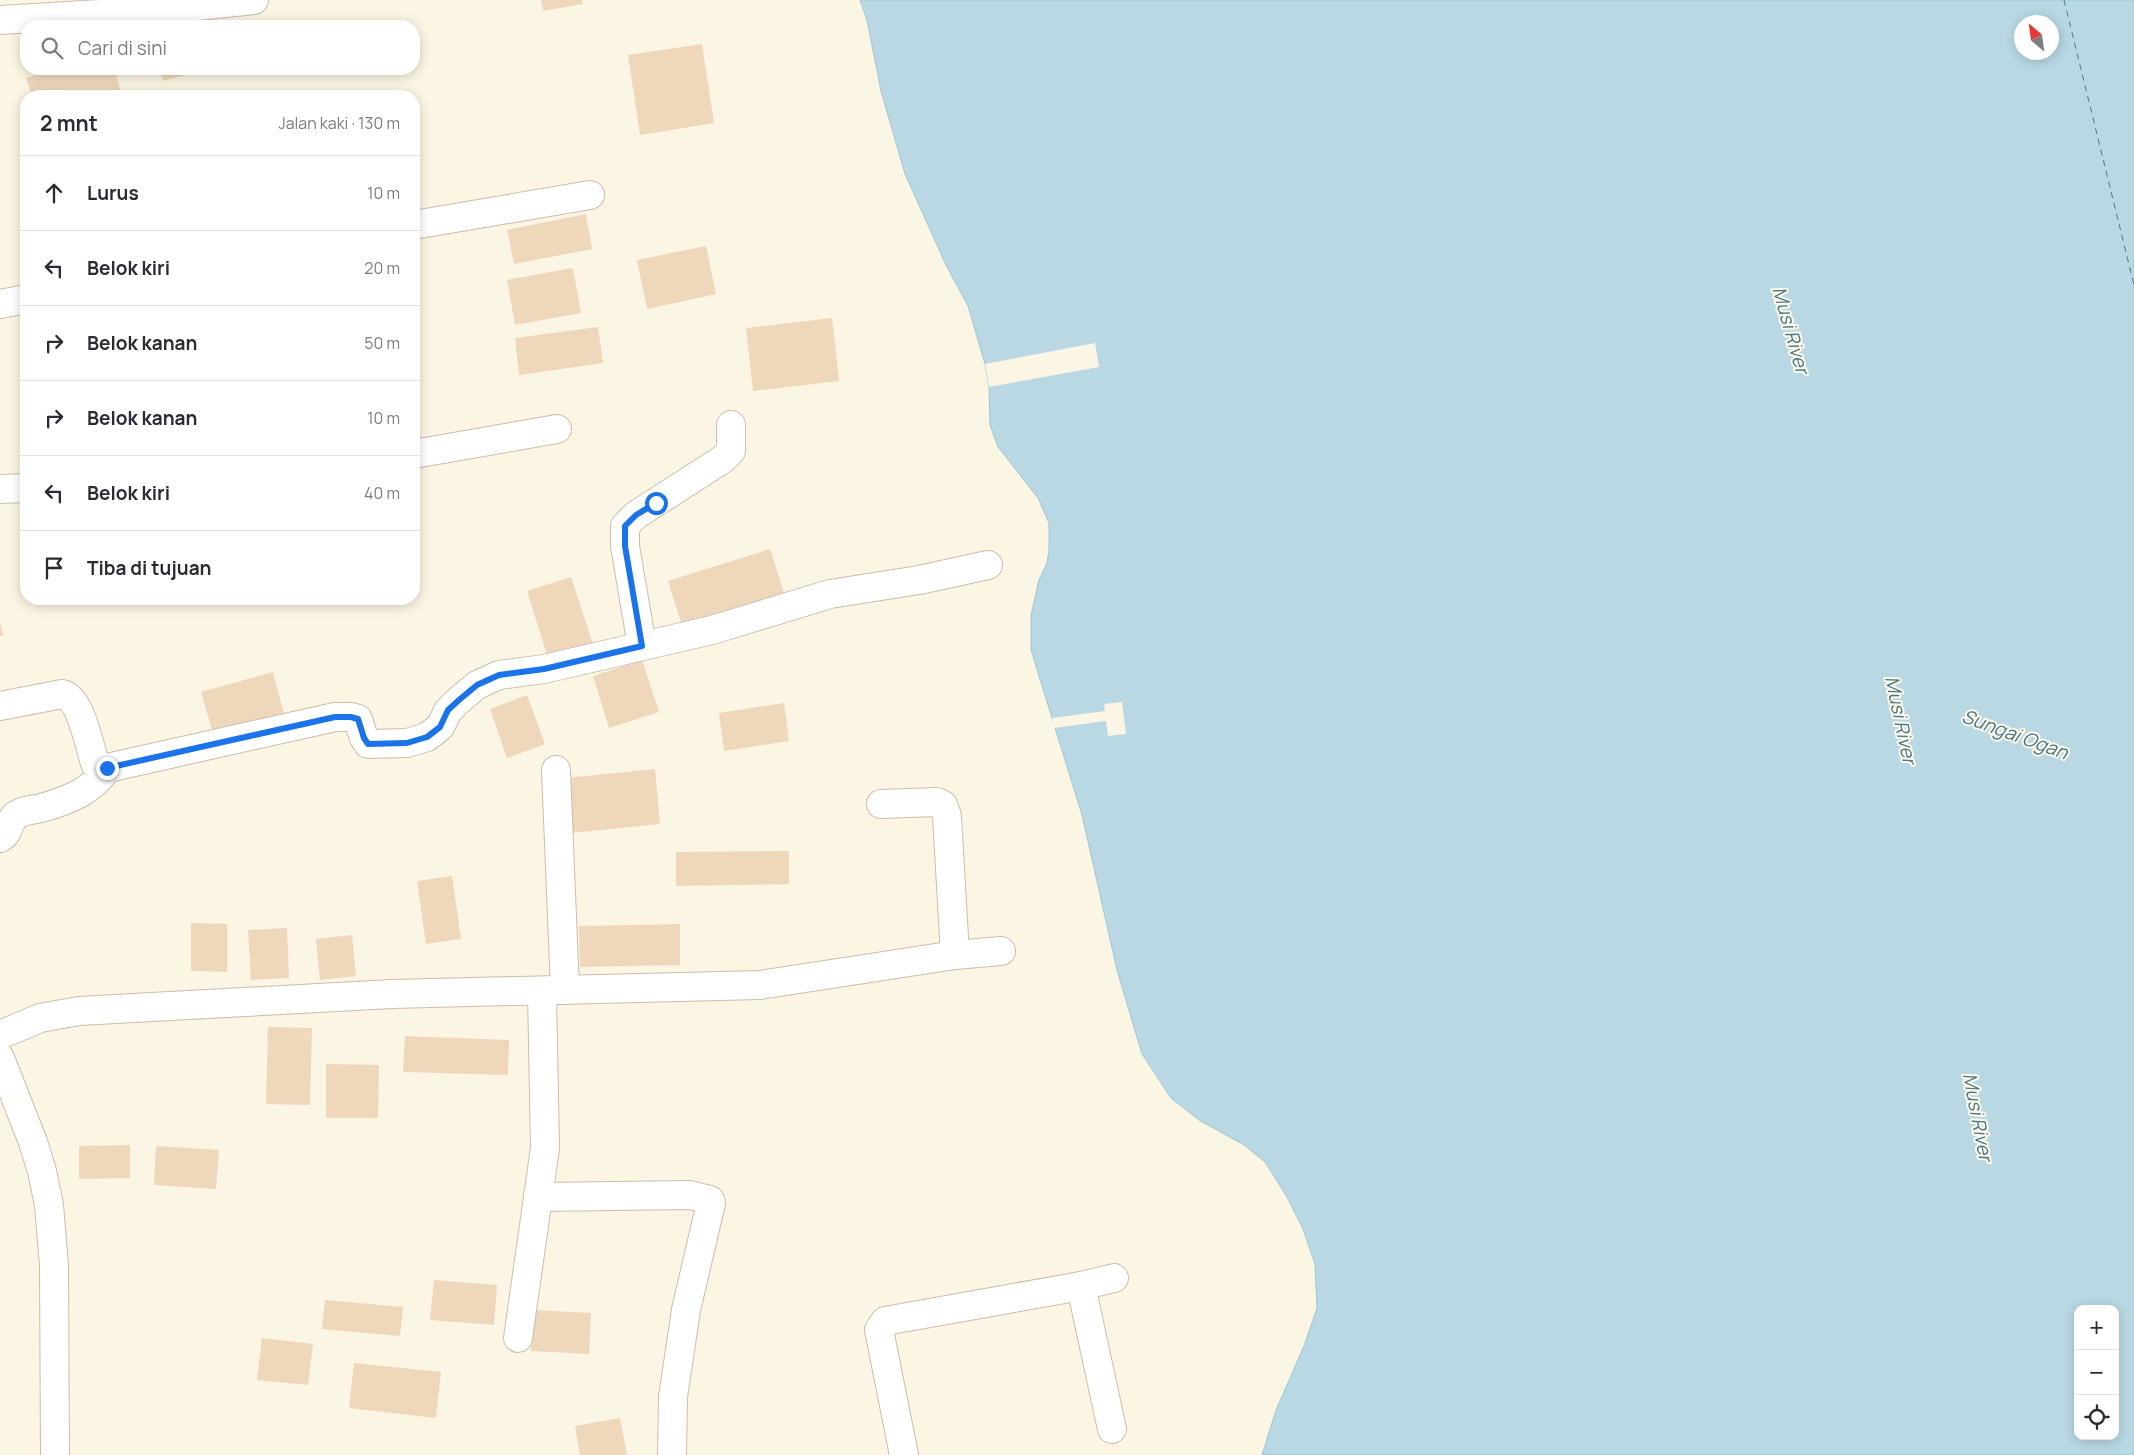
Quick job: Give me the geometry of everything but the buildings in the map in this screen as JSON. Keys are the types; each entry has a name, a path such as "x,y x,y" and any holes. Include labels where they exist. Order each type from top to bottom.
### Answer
{"street":[{"path":"0,20 150,11 254,0"},
{"path":"420,224 590,195"},
{"path":"0,304 20,300"},
{"path":"642,646 625,546 625,526 636,515 723,459 730,452 732,425"},
{"path":"420,453 557,429"},
{"path":"0,489 20,488"},
{"path":"0,706 62,694 67,695 78,708 94,763 99,768 107,768 335,717 358,719 368,744 407,743 427,737 440,727 448,710 459,700 477,685 499,675 544,669 712,630 830,594 919,580 988,565"},
{"path":"0,838 6,835 14,816 64,801 78,794 99,781 107,768"},
{"path":"518,1338 544,1148 554,991 556,770"},
{"path":"881,804 937,802 943,805 947,816 954,955"},
{"path":"0,1035 40,1018 79,1011 392,994 760,985 954,955 1001,951"},
{"path":"0,1058 18,1098 42,1171 48,1205 54,1265 56,1455"},
{"path":"538,1197 700,1198 712,1206 686,1310 673,1397 672,1455"},
{"path":"904,1455 879,1330 885,1320 1082,1286 1114,1278"},
{"path":"1082,1286 1112,1429"}],"water":[{"path":"860,0 2134,0 2134,1455 1262,1455 1276,1410 1304,1346 1317,1308 1315,1264 1303,1229 1287,1197 1265,1162 1244,1145 1199,1120 1171,1098 1142,1054 1117,970 1082,815 1031,650 1031,615 1039,580 1047,563 1049,523 1038,498 998,447 990,425 989,387 985,364 968,306 946,265 905,174 881,91 867,20"}],"pier":[{"path":"1095,343 1099,367 989,387 985,364"},
{"path":"1122,702 1126,734 1108,736 1106,721 1054,728 1052,718 1105,711 1104,704"}],"ferry route":[{"path":"2064,0 2134,285"}],"route":[{"path":"107,768 335,717 358,719 368,744 407,743 427,737 440,727 448,710 459,700 477,685 499,675 544,669 642,646 625,546 625,526 636,515 656,503"}],"water label":[{"name":"Musi River","path":"1791,330"},
{"name":"Musi River","path":"1901,720"},
{"name":"Sungai Ogan","path":"2015,734"},
{"name":"Musi River","path":"1978,1117"}]}
